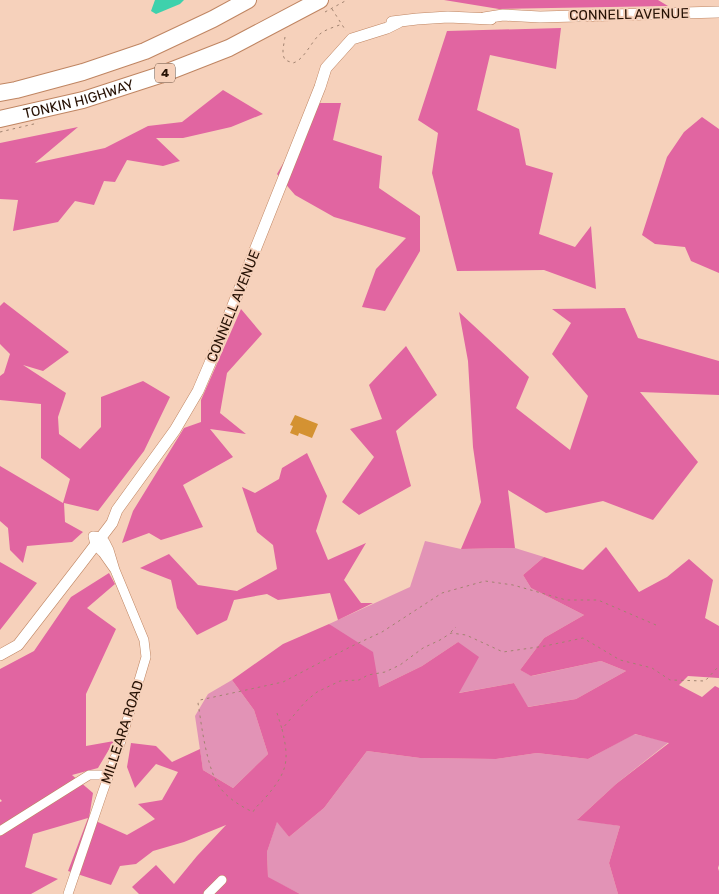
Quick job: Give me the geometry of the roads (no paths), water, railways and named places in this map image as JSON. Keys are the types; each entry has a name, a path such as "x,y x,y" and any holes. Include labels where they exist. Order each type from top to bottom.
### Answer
{"highway":[{"name":"TONKIN HIGHWAY","path":"0,93 83,72 145,51 248,0"},
{"name":"TONKIN HIGHWAY","path":"0,119 83,100 160,75 229,48 326,4"}],"street":[{"name":"CONNELL AVENUE","path":"0,655 18,645 56,598 76,560 96,539 105,518 117,510 175,430 198,391 326,68 357,37 387,28 399,22 417,19 448,17 515,20 540,16 719,12"},
{"name":"MILLEARA ROAD","path":"68,894 120,744 146,657 144,640 109,550 105,542 96,539"},
{"path":"0,831 90,776 109,775"},
{"path":"208,894 222,880"}],"water":[{"path":"155,0 184,0 180,4 156,14 151,11"}]}
